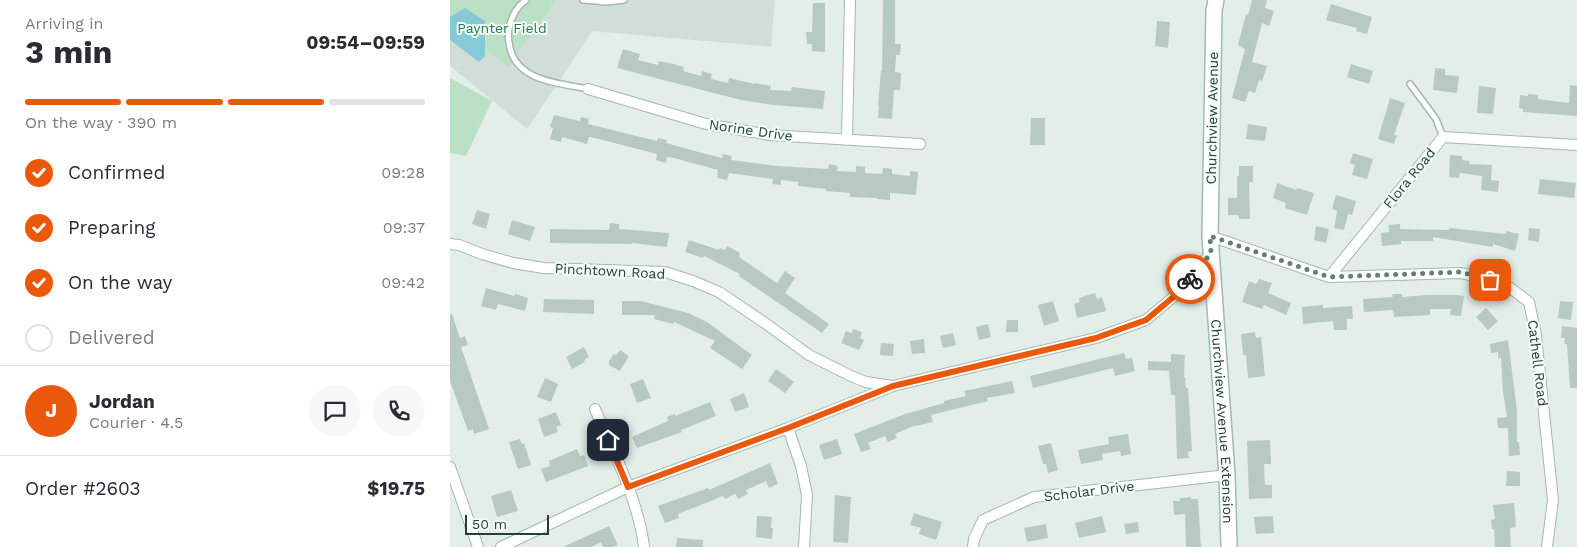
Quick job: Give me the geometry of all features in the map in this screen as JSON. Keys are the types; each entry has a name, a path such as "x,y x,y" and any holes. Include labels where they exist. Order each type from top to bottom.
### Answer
{"street":[{"path":"847,140 850,0"},
{"name":"Churchview Avenue","path":"1210,236 1214,11 1216,0"},
{"name":"Norine Drive","path":"588,89 706,124 770,135 920,144"},
{"name":"Flora Road","path":"1329,277 1443,137 1577,146"},
{"name":"Churchview Avenue Extension","path":"1210,236 1227,475 1228,547"},
{"name":"Cathell Road","path":"1210,236 1329,277 1461,272 1505,284 1529,302 1536,335 1553,500 1547,547"},
{"name":"Pinchtown Road","path":"450,244 459,245 513,263 544,268 665,272 719,292 817,360 866,382 893,386"},
{"path":"501,547 628,487 788,428 893,386 1096,338 1146,320 1177,294 1211,253"},
{"path":"595,409 628,487 643,535 644,547"},
{"path":"788,428 801,466 807,495 804,547"},
{"path":"450,467 478,547"},
{"name":"Scholar Drive","path":"973,547 974,539 983,520 1034,497 1227,475"}],"lane":[{"path":"526,0 511,16 508,35 512,54 521,69 533,77 588,89"},
{"path":"583,0 607,2 624,0"},
{"path":"1410,84 1436,119 1443,137"}],"shaded area":[{"path":"450,0 775,0 771,47 592,31 527,129 450,66"}],"green space":[{"name":"Paynter Field","path":"450,0 556,0 508,67 450,19"},
{"path":"450,78 492,101 466,156 450,153"}],"water":[{"path":"465,8 485,21 485,56 479,62 450,40 450,17"}],"building":[{"path":"883,0 895,0 895,44 901,44 900,55 896,55 895,72 901,73 900,90 894,90 892,119 878,118 882,71"},
{"path":"1252,0 1267,0 1265,8 1274,11 1269,26 1262,23 1252,62 1267,66 1262,81 1259,80 1255,93 1249,91 1245,102 1232,98 1245,49 1238,45 1246,14 1248,15"},
{"path":"813,3 825,3 825,52 812,51 812,44 807,44 806,32 812,32"},
{"path":"1331,4 1372,17 1367,34 1356,31 1357,28 1326,20"},
{"path":"1157,21 1170,22 1168,48 1155,46"},
{"path":"623,49 640,54 638,60 658,65 659,61 674,64 684,67 683,71 701,76 702,71 712,74 711,79 728,83 729,78 771,86 770,90 791,91 792,87 825,91 823,109 741,100 617,68"},
{"path":"1351,64 1373,71 1369,84 1347,77"},
{"path":"1435,68 1445,69 1445,75 1459,76 1457,93 1433,90"},
{"path":"1570,85 1577,86 1577,116 1523,112 1523,109 1519,108 1520,95 1528,96 1528,94 1538,95 1538,99 1569,103"},
{"path":"1479,86 1496,88 1493,114 1477,113"},
{"path":"1390,98 1405,103 1394,135 1397,135 1394,144 1378,139"},
{"path":"554,115 580,121 581,117 589,119 588,124 657,141 658,138 667,140 666,143 722,158 723,154 732,156 731,160 777,166 828,169 829,164 838,166 837,171 856,172 856,166 865,167 865,173 882,174 883,168 892,169 892,174 910,176 910,171 918,172 916,195 890,193 890,200 850,197 850,193 798,186 798,182 781,180 781,185 772,184 773,179 729,173 727,180 717,178 718,170 667,157 666,163 656,160 657,154 595,138 589,137 587,144 562,137 561,142 550,139 553,128 550,127"},
{"path":"1031,118 1045,118 1045,145 1030,145"},
{"path":"1248,124 1267,127 1265,141 1246,139"},
{"path":"1353,153 1373,159 1367,179 1352,175 1355,165 1350,163"},
{"path":"1450,155 1462,156 1462,160 1469,161 1469,164 1492,165 1491,180 1499,181 1498,192 1481,190 1482,176 1460,173 1459,178 1449,177"},
{"path":"1239,166 1253,166 1253,182 1249,182 1250,219 1239,219 1239,215 1228,215 1228,198 1237,198"},
{"path":"1540,179 1576,183 1574,198 1538,194"},
{"path":"1277,183 1296,190 1297,188 1314,193 1307,215 1285,208 1286,203 1273,198"},
{"path":"1336,195 1356,201 1352,215 1348,214 1344,230 1334,228 1337,211 1332,209"},
{"path":"477,210 490,214 486,229 472,224"},
{"path":"512,220 535,227 530,241 508,234"},
{"path":"610,223 619,224 619,229 669,233 667,247 632,243 550,243 550,229 609,230"},
{"path":"1400,224 1400,229 1449,230 1449,228 1506,234 1506,231 1519,234 1515,251 1493,244 1493,247 1433,237 1433,241 1401,241 1401,244 1382,246 1381,233 1389,232 1389,225"},
{"path":"1316,226 1329,229 1326,243 1314,240"},
{"path":"1529,228 1540,229 1539,242 1528,240"},
{"path":"689,240 719,250 720,248 725,250 727,246 740,253 739,257 777,283 785,271 795,278 785,293 829,324 822,333 739,276 740,274 704,256 703,258 685,252"},
{"path":"1259,279 1272,283 1268,293 1291,303 1286,315 1264,305 1262,309 1242,302 1249,281 1256,284"},
{"path":"486,288 528,298 525,311 498,304 496,310 481,306"},
{"path":"1095,293 1097,299 1102,297 1106,311 1077,318 1074,304 1080,302 1079,298"},
{"path":"1392,294 1402,294 1402,297 1426,295 1464,296 1461,316 1450,315 1451,309 1430,309 1430,315 1394,317 1393,310 1364,312 1363,299 1393,297"},
{"path":"544,299 594,300 594,314 543,312"},
{"path":"622,301 641,301 688,313 707,322 752,355 742,369 710,348 715,341 674,322 673,324 654,319 655,315 622,315"},
{"path":"1053,301 1059,321 1044,326 1038,305"},
{"path":"1560,301 1573,302 1571,320 1558,318"},
{"path":"1323,305 1323,308 1352,306 1353,319 1347,319 1347,330 1334,330 1333,321 1303,324 1302,307"},
{"path":"1486,308 1498,321 1488,330 1476,317"},
{"path":"450,314 452,314 460,338 465,336 468,345 461,347 489,429 474,434 473,429 468,431 450,381"},
{"path":"1007,320 1018,320 1018,332 1006,332"},
{"path":"988,324 991,337 979,340 976,327"},
{"path":"1562,326 1577,328 1577,388 1570,388 1567,344 1564,344 1565,338 1561,338"},
{"path":"853,329 862,332 860,338 864,340 859,350 841,343 846,331 852,333"},
{"path":"1255,332 1256,338 1261,337 1265,376 1248,378 1246,355 1243,355 1241,334"},
{"path":"953,333 956,345 943,348 940,336"},
{"path":"924,339 925,353 912,354 910,341"},
{"path":"1508,340 1517,411 1517,442 1519,442 1520,455 1509,456 1508,428 1498,428 1497,418 1507,417 1501,358 1498,359 1498,352 1491,353 1490,344"},
{"path":"881,343 894,344 893,356 880,355"},
{"path":"584,347 589,357 584,360 585,362 572,369 566,357"},
{"path":"620,350 629,356 620,371 609,365 609,361"},
{"path":"1124,353 1126,359 1132,358 1135,371 1115,376 1113,368 1033,388 1030,376"},
{"path":"1171,354 1185,355 1184,377 1186,388 1188,388 1192,451 1188,452 1189,458 1177,459 1175,395 1171,395 1169,371 1148,370 1148,361 1171,362"},
{"path":"776,369 794,382 785,393 768,381"},
{"path":"545,378 558,384 551,402 537,397"},
{"path":"643,379 651,398 637,403 630,384"},
{"path":"1012,381 1015,393 987,398 988,401 931,415 933,422 911,427 895,434 897,438 888,442 885,436 868,443 871,449 861,452 854,434 905,414 966,396 964,391"},
{"path":"744,393 749,407 735,412 730,399"},
{"path":"710,402 716,416 681,430 682,432 637,448 632,437 668,421 667,417 675,414 675,416"},
{"path":"556,412 561,425 556,427 558,432 544,437 538,419"},
{"path":"1128,434 1131,454 1121,456 1120,451 1102,454 1103,460 1081,464 1078,450 1109,444 1108,437"},
{"path":"520,439 522,444 524,443 531,465 518,469 509,442"},
{"path":"837,439 842,454 824,460 819,445"},
{"path":"1270,440 1271,464 1264,464 1265,485 1272,485 1272,498 1249,499 1247,441"},
{"path":"1051,443 1058,470 1048,473 1046,464 1043,464 1038,446"},
{"path":"577,449 580,456 584,455 588,466 546,482 541,469 550,466 549,461"},
{"path":"770,463 778,484 769,488 766,481 746,490 748,494 738,499 735,494 725,499 723,496 678,514 679,518 665,523 658,506 708,488 709,490"},
{"path":"1507,471 1520,472 1520,486 1506,486"},
{"path":"511,490 518,511 497,517 491,496"},
{"path":"835,495 851,497 848,543 833,542"},
{"path":"1191,497 1191,499 1198,499 1201,547 1186,547 1185,514 1174,515 1173,501 1180,501 1180,498"},
{"path":"1514,503 1516,527 1510,528 1511,547 1495,547 1494,529 1492,529 1491,520 1495,519 1493,505"},
{"path":"914,513 942,522 936,540 919,534 921,528 910,525"},
{"path":"757,516 772,517 772,539 756,537"},
{"path":"1102,516 1106,532 1079,538 1075,523"},
{"path":"1273,516 1274,533 1256,534 1254,517"},
{"path":"1138,522 1139,532 1126,534 1124,524"},
{"path":"1046,524 1048,538 1027,542 1024,528"},
{"path":"609,526 618,545 603,547 601,542 591,547 563,547"},
{"path":"677,538 703,540 703,547 676,547"}],"way so far":[{"path":"1190,279 1211,253 1210,236 1329,277 1461,272 1490,280"}],"route":[{"path":"608,440 628,487 788,428 893,386 1096,338 1146,320 1177,294 1190,279"}]}
